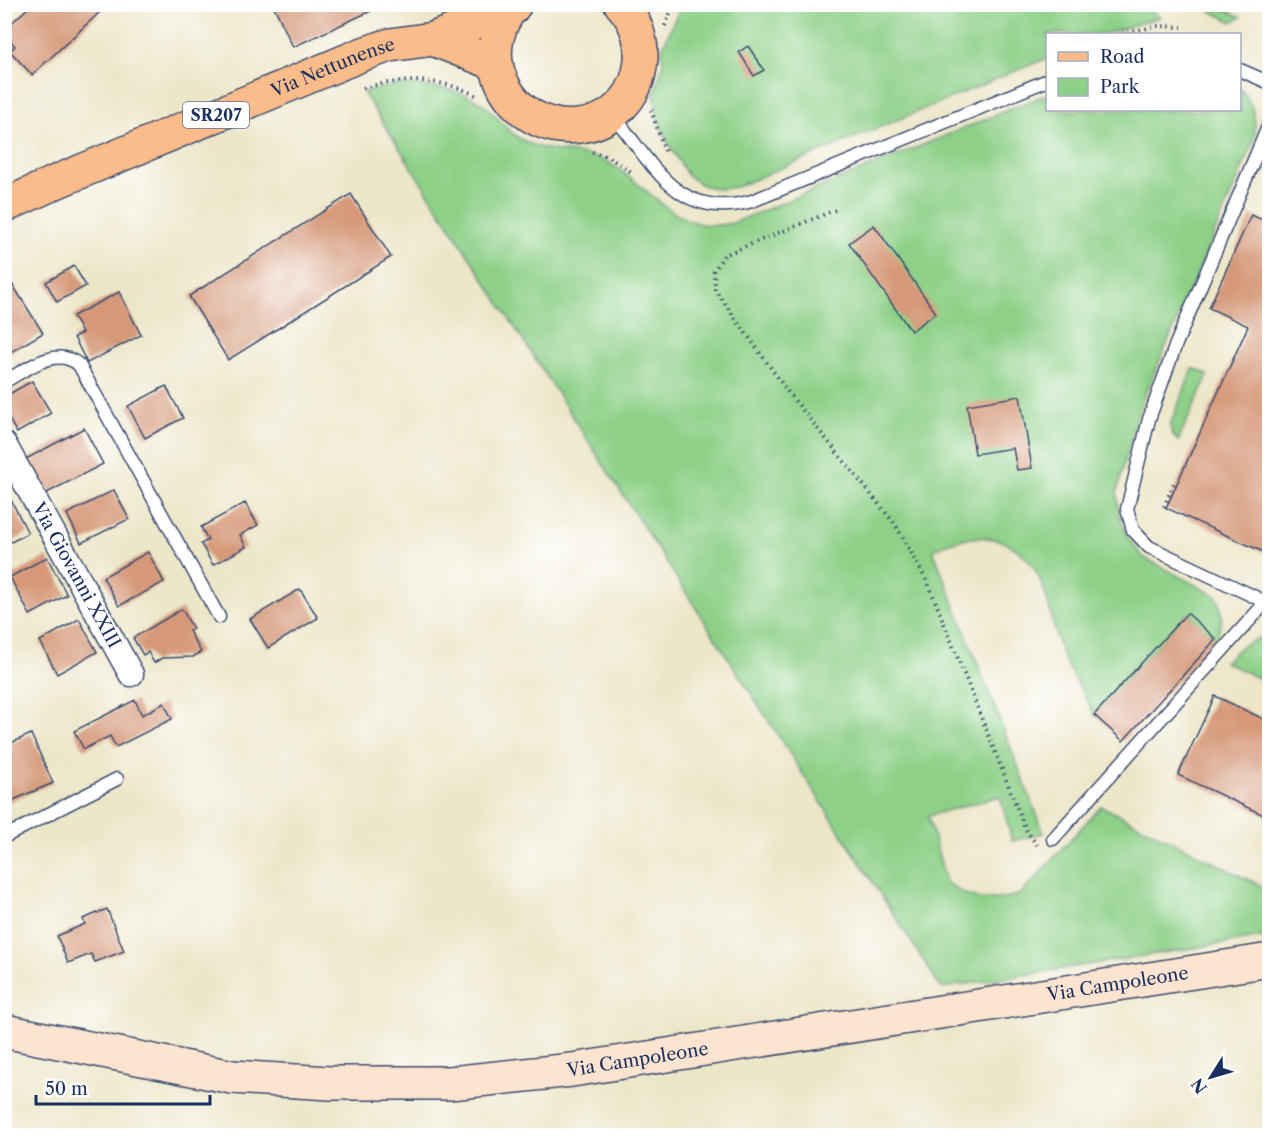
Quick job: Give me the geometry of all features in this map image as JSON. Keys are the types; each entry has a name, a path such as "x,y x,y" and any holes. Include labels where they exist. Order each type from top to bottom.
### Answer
{"main road":[{"name":"SR207","path":"514,6 503,21 497,38 496,64 503,88 519,108 540,122 564,128 581,126 612,114 630,96 640,73 641,17"},
{"name":"Via Nettunense","path":"4,206 58,181 363,54 390,45 432,39 514,6"},
{"name":"Via Nettunense","path":"432,39 496,64"}],"street":[{"name":"Via Giovanni XXIII","path":"4,444 131,674"},
{"name":"Via Campoleone","path":"4,1031 232,1077 330,1083 450,1083 572,1070 1269,960"}],"lane":[{"path":"1241,71 1269,83"},
{"path":"612,114 681,196 700,203 725,207 752,201 1046,80"},
{"path":"1053,839 1268,603 1149,547 1133,530 1127,509 1149,419 1168,365 1269,122"},
{"path":"4,382 49,358 68,357 79,365 219,617"},
{"path":"4,837 117,779"}],"path":[{"path":"641,17 674,4"},
{"path":"1126,33 1157,26 1182,27"},
{"path":"650,102 654,123 666,153"},
{"path":"835,210 724,255 714,271 715,290 788,392 902,535 928,583 1029,836 1033,842 1041,845 1053,839"},
{"path":"1164,507 1174,483"}],"green space":[{"path":"1142,4 1160,17 1108,33 1046,33 1046,58 736,187 719,189 702,185 688,176 668,143 658,120 654,94 663,65 662,49 681,5"},
{"path":"1203,5 1221,7 1226,5 1225,9 1241,17 1232,22"},
{"path":"400,84 436,87 459,92 481,102 522,140 538,147 588,155 607,162 680,216 695,222 713,225 733,223 1046,94 1046,111 1241,111 1241,89 1249,100 1253,113 1254,141 1139,409 1117,491 1119,515 1128,538 1143,557 1216,596 1222,618 1216,639 1187,613 1094,715 1065,662 1045,593 1037,574 1027,559 1015,548 1001,541 985,538 968,538 933,550 1044,833 1012,841 1000,796 928,816 946,882 962,893 981,899 1001,899 1021,894 1101,806 1269,890 1269,936 941,988 363,92"},
{"path":"1193,368 1208,375 1178,441 1172,434 1170,425"},
{"path":"1269,634 1269,683 1224,662 1242,646"}],"building":[{"path":"32,4 95,4 101,11 32,75 10,51 15,46 4,34 4,30"},
{"path":"273,4 386,4 293,47"},
{"path":"748,46 764,70 754,76 739,52"},
{"path":"351,194 391,257 228,360 189,296"},
{"path":"1251,215 1270,223 1270,555 1166,508 1248,326 1209,308"},
{"path":"874,225 936,313 911,331 849,243"},
{"path":"74,266 86,286 57,302 46,282"},
{"path":"4,271 43,333 4,356"},
{"path":"119,292 141,335 87,363 74,337 82,333 73,316"},
{"path":"32,381 51,413 17,433 4,411 4,397"},
{"path":"166,386 183,418 145,438 128,406"},
{"path":"1020,396 1032,468 1017,470 1013,448 975,454 967,405"},
{"path":"84,428 103,464 43,495 24,460"},
{"path":"114,490 129,519 81,543 67,514"},
{"path":"11,500 28,533 4,546 4,504"},
{"path":"245,503 258,525 240,535 246,547 213,565 201,544 208,540 201,527"},
{"path":"148,552 164,582 119,606 103,577"},
{"path":"47,557 67,595 30,615 10,577"},
{"path":"300,589 318,618 268,648 250,619"},
{"path":"182,609 193,629 189,631 201,652 193,657 162,658 154,663 148,652 143,655 133,638"},
{"path":"1187,613 1216,639 1123,741 1094,715"},
{"path":"79,619 97,652 57,674 40,641"},
{"path":"1215,696 1270,722 1270,818 1178,775"},
{"path":"135,700 142,715 164,703 172,719 116,747 110,736 84,749 74,731"},
{"path":"31,734 53,783 4,804 4,746"},
{"path":"107,909 124,951 95,962 91,954 68,963 57,936 85,924 83,919"}]}
